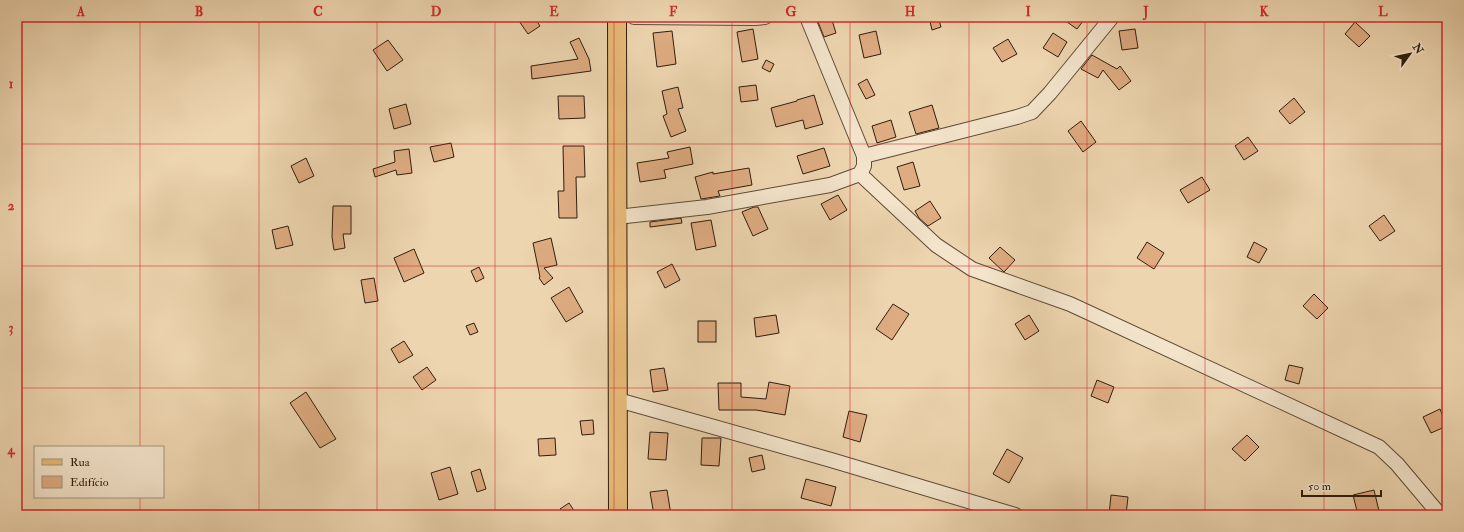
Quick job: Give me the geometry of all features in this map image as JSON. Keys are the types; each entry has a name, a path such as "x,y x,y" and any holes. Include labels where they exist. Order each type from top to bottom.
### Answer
{"main road":[{"path":"617,17 618,515"}],"street":[{"path":"634,17 765,17"},
{"path":"617,217 707,207 830,185 860,174 864,166 864,156 807,17"},
{"path":"864,156 1032,112 1050,93 1112,17"},
{"path":"860,174 936,245 972,269 1070,304 1379,447 1397,464 1440,515"},
{"path":"618,400 831,460 1015,515"}],"building":[{"path":"524,17 534,17 540,26 528,34 519,21"},
{"path":"816,17 831,17 836,33 824,37"},
{"path":"929,17 938,17 941,27 932,30"},
{"path":"1060,17 1086,17 1077,29"},
{"path":"1355,22 1370,36 1359,47 1345,34"},
{"path":"753,29 758,59 742,62 737,32"},
{"path":"1135,29 1138,48 1122,50 1119,31"},
{"path":"672,31 676,64 657,67 653,33"},
{"path":"876,31 881,54 864,58 859,35"},
{"path":"1053,33 1067,42 1058,57 1043,48"},
{"path":"579,38 589,59 591,71 532,79 531,66 578,59 570,42"},
{"path":"1008,39 1017,54 1002,62 993,48"},
{"path":"388,40 403,60 387,71 373,50"},
{"path":"1092,55 1117,69 1120,66 1131,81 1119,90 1103,70 1098,78 1081,69"},
{"path":"766,60 774,64 770,72 762,68"},
{"path":"867,79 875,95 866,99 858,84"},
{"path":"756,85 758,100 741,102 739,87"},
{"path":"678,87 683,108 678,109 686,131 671,137 663,116 667,114 662,91"},
{"path":"814,95 823,124 805,129 803,120 776,127 771,108"},
{"path":"558,96 584,96 585,118 559,119"},
{"path":"1294,98 1305,112 1290,124 1279,111"},
{"path":"406,104 411,124 394,129 389,109"},
{"path":"932,105 939,128 916,134 909,112"},
{"path":"891,120 896,137 877,143 872,126"},
{"path":"1081,121 1096,142 1083,152 1068,131"},
{"path":"1248,137 1258,151 1244,160 1235,146"},
{"path":"451,143 454,157 434,162 430,147"},
{"path":"563,146 584,146 585,177 576,177 577,218 559,218 558,191 564,191"},
{"path":"690,147 693,164 664,170 666,178 640,182 637,163 669,158 667,152"},
{"path":"824,148 830,166 803,174 797,156"},
{"path":"409,149 412,173 397,175 396,170 375,177 373,169 395,162 394,151"},
{"path":"306,158 314,176 299,183 291,166"},
{"path":"913,162 920,186 904,190 897,167"},
{"path":"749,168 752,185 718,191 720,196 701,199 695,177 713,172 713,174"},
{"path":"1202,177 1210,190 1188,203 1180,190"},
{"path":"838,195 847,210 830,220 821,204"},
{"path":"930,201 941,218 928,226 919,218 915,211"},
{"path":"333,206 351,206 351,234 343,234 345,248 334,250 332,237"},
{"path":"758,207 768,229 753,236 742,212"},
{"path":"1384,215 1395,231 1380,241 1369,226"},
{"path":"681,218 682,223 650,227 650,222"},
{"path":"711,220 716,246 696,250 691,223"},
{"path":"288,226 293,245 276,249 272,230"},
{"path":"551,238 557,265 544,268 553,278 544,285 539,278 533,243"},
{"path":"1147,242 1164,253 1154,269 1137,258"},
{"path":"1254,242 1267,249 1259,263 1247,257"},
{"path":"1000,247 1015,260 1004,272 989,258"},
{"path":"414,249 424,273 404,282 394,258"},
{"path":"672,264 680,280 665,288 657,272"},
{"path":"479,267 484,278 476,282 471,271"},
{"path":"374,278 378,301 365,303 361,280"},
{"path":"569,287 583,312 566,322 551,298"},
{"path":"1314,294 1328,308 1317,319 1303,306"},
{"path":"893,304 909,314 892,340 876,329"},
{"path":"776,315 779,333 756,337 754,318"},
{"path":"1029,315 1039,331 1025,340 1015,324"},
{"path":"698,321 716,321 716,342 698,342"},
{"path":"474,323 478,332 470,335 466,326"},
{"path":"404,341 413,355 399,363 391,349"},
{"path":"1289,365 1303,368 1299,384 1285,380"},
{"path":"427,367 436,380 422,390 413,377"},
{"path":"664,368 668,390 653,392 650,370"},
{"path":"1097,380 1114,387 1108,403 1091,396"},
{"path":"769,382 790,386 785,415 756,410 719,410 718,383 741,383 741,397 766,399"},
{"path":"306,392 336,439 320,448 290,403"},
{"path":"1440,409 1447,426 1431,433 1423,417"},
{"path":"849,411 867,415 860,442 843,437"},
{"path":"593,420 594,434 582,435 580,421"},
{"path":"650,432 668,433 666,460 648,459"},
{"path":"1247,435 1259,447 1245,461 1232,449"},
{"path":"555,438 556,455 539,456 538,439"},
{"path":"702,438 721,438 719,466 701,465"},
{"path":"1007,449 1023,458 1009,483 993,474"},
{"path":"762,455 765,469 752,472 749,458"},
{"path":"450,467 458,494 439,500 431,473"},
{"path":"480,469 486,489 477,492 471,472"},
{"path":"806,479 836,487 831,506 801,498"},
{"path":"667,490 671,515 654,515 650,492"},
{"path":"1374,490 1379,511 1358,515 1353,495"},
{"path":"1111,495 1128,497 1126,515 1109,515"},
{"path":"569,503 577,515 564,515 560,509"}]}
